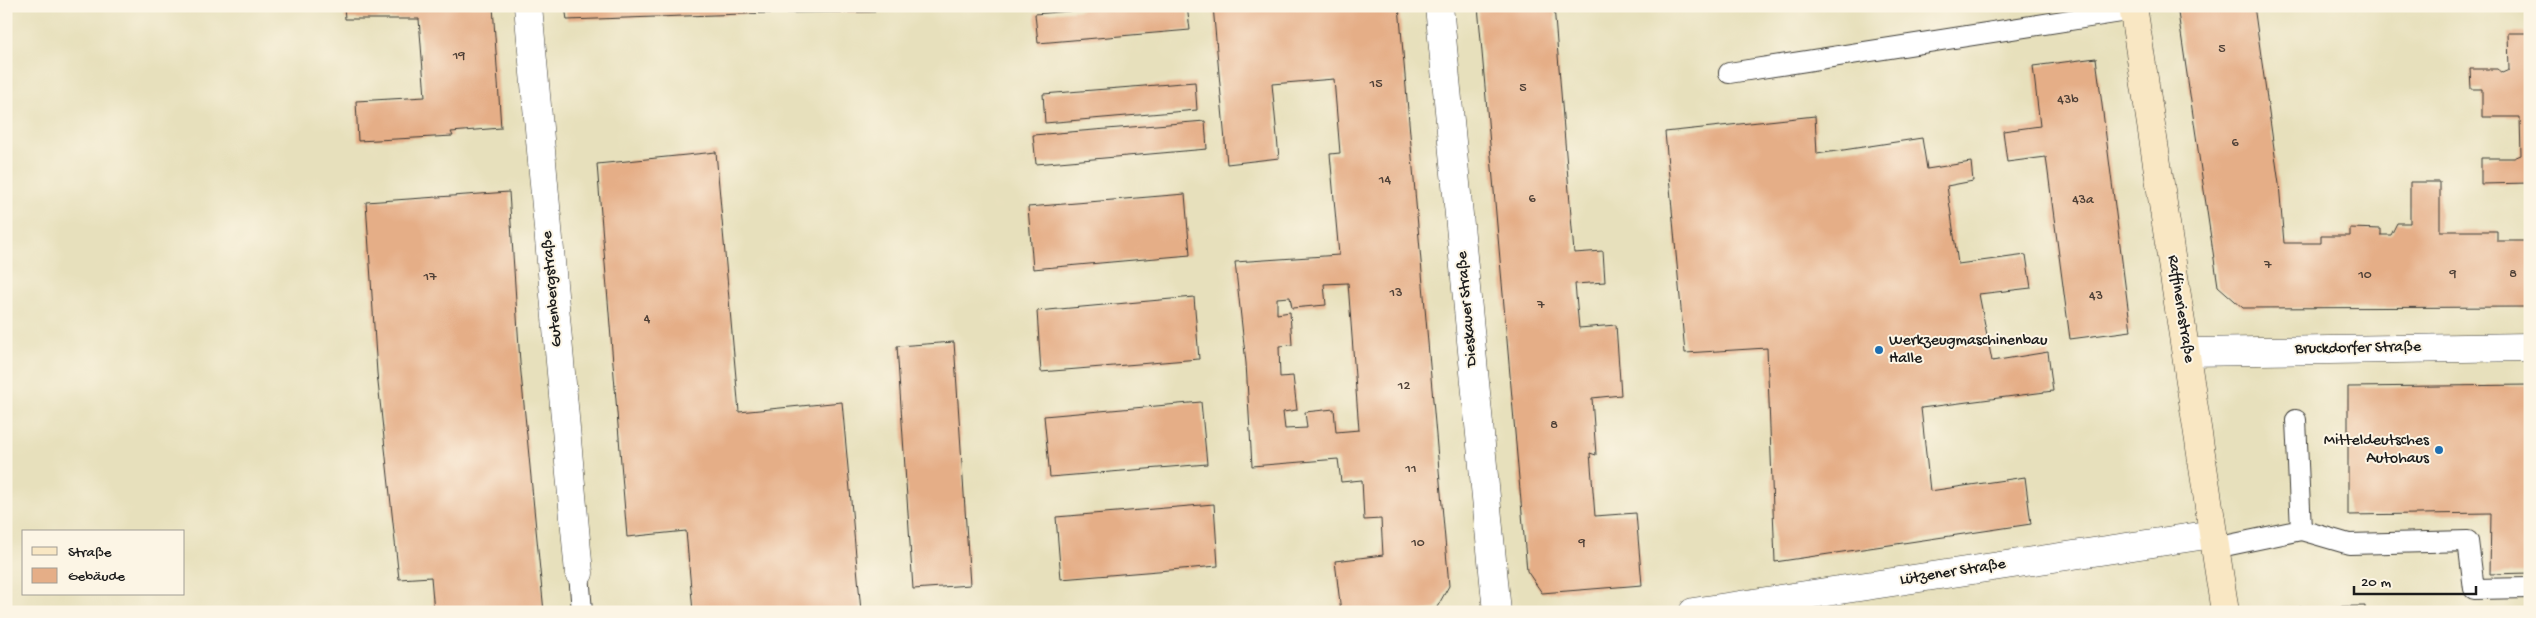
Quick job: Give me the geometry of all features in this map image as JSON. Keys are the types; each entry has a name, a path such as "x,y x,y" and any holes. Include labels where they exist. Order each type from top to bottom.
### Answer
{"street":[{"name":"Gutenbergstraße","path":"528,6 579,573"},
{"name":"Dieskauer Straße","path":"1439,6 1497,612"},
{"name":"Raffineriestraße","path":"2134,8 2225,612"},
{"name":"Bruckdorfer Straße","path":"2187,352 2530,347"},
{"name":"Lützener Straße","path":"1692,612 2214,541"}],"lane":[{"path":"1729,73 2134,8"},
{"path":"2296,420 2302,530"},
{"path":"2214,541 2302,530 2349,544 2468,541 2474,589 2530,588"},
{"path":"579,573 582,612"}],"building":[{"path":"344,6 493,6 501,128 451,132 453,136 358,141 356,101 425,97 419,19 345,19"},
{"path":"565,6 875,6 875,12 773,13 567,20"},
{"path":"1127,6 1187,6 1190,30 1038,43 1035,14"},
{"path":"1213,6 1399,6 1449,586 1436,609 1412,612 1341,612 1335,561 1383,555 1381,519 1364,520 1362,480 1341,482 1338,459 1252,466 1246,363 1235,262 1339,255 1330,154 1340,153 1334,79 1272,84 1279,158 1227,164","holes":["1348,283 1359,430 1336,432 1334,409 1305,412 1307,428 1285,429 1283,412 1297,410 1293,376 1280,377 1279,346 1292,345 1290,312 1277,314 1277,298 1290,297 1292,308 1326,305 1324,284"]},
{"path":"1478,6 1554,6 1574,253 1603,251 1605,282 1575,284 1579,328 1616,325 1621,395 1592,398 1596,455 1590,453 1595,516 1636,513 1642,585 1542,593 1527,571"},
{"path":"2177,6 2254,6 2279,184 2284,243 2321,243 2321,236 2350,236 2350,228 2381,229 2381,235 2391,235 2397,223 2410,223 2410,182 2440,182 2440,231 2497,231 2497,241 2530,241 2530,307 2243,308 2218,286"},
{"path":"2508,33 2530,33 2530,183 2481,184 2481,158 2514,158 2521,155 2520,117 2482,117 2482,89 2471,89 2470,69 2497,69 2502,73 2509,70"},
{"path":"2096,58 2131,331 2070,339 2046,157 2007,162 2003,131 2040,126 2033,66"},
{"path":"1195,82 1197,110 1045,123 1043,94"},
{"name":"Werkzeugmaschinenbau Halle","path":"1815,116 1817,154 1922,138 1927,169 1971,162 1973,181 1947,186 1958,264 2026,255 2031,288 1979,294 1992,361 2048,352 2053,391 1921,408 1930,491 2025,477 2031,524 1775,562 1767,348 1685,353 1665,132"},
{"path":"1205,121 1207,149 1036,164 1033,135"},
{"path":"716,152 739,412 842,402 861,611 693,612 686,531 627,537 597,164"},
{"path":"509,192 520,363 544,612 434,612 431,577 399,579 377,373 366,202"},
{"path":"1185,194 1190,255 1033,269 1028,207"},
{"path":"1194,297 1199,359 1041,372 1037,311"},
{"path":"954,342 970,585 913,589 897,346"},
{"name":"Mitteldeutsches Autohaus","path":"2530,385 2530,573 2490,574 2491,513 2348,515 2348,387"},
{"path":"1201,402 1207,464 1050,477 1044,416"},
{"path":"1214,504 1218,566 1061,579 1056,517"},
{"path":"2365,606 2365,612 2300,612 2300,607"}],"place":[{"name":"Werkzeugmaschinenbau Halle","path":"1879,350"},
{"name":"Mitteldeutsches Autohaus","path":"2439,450"}]}
